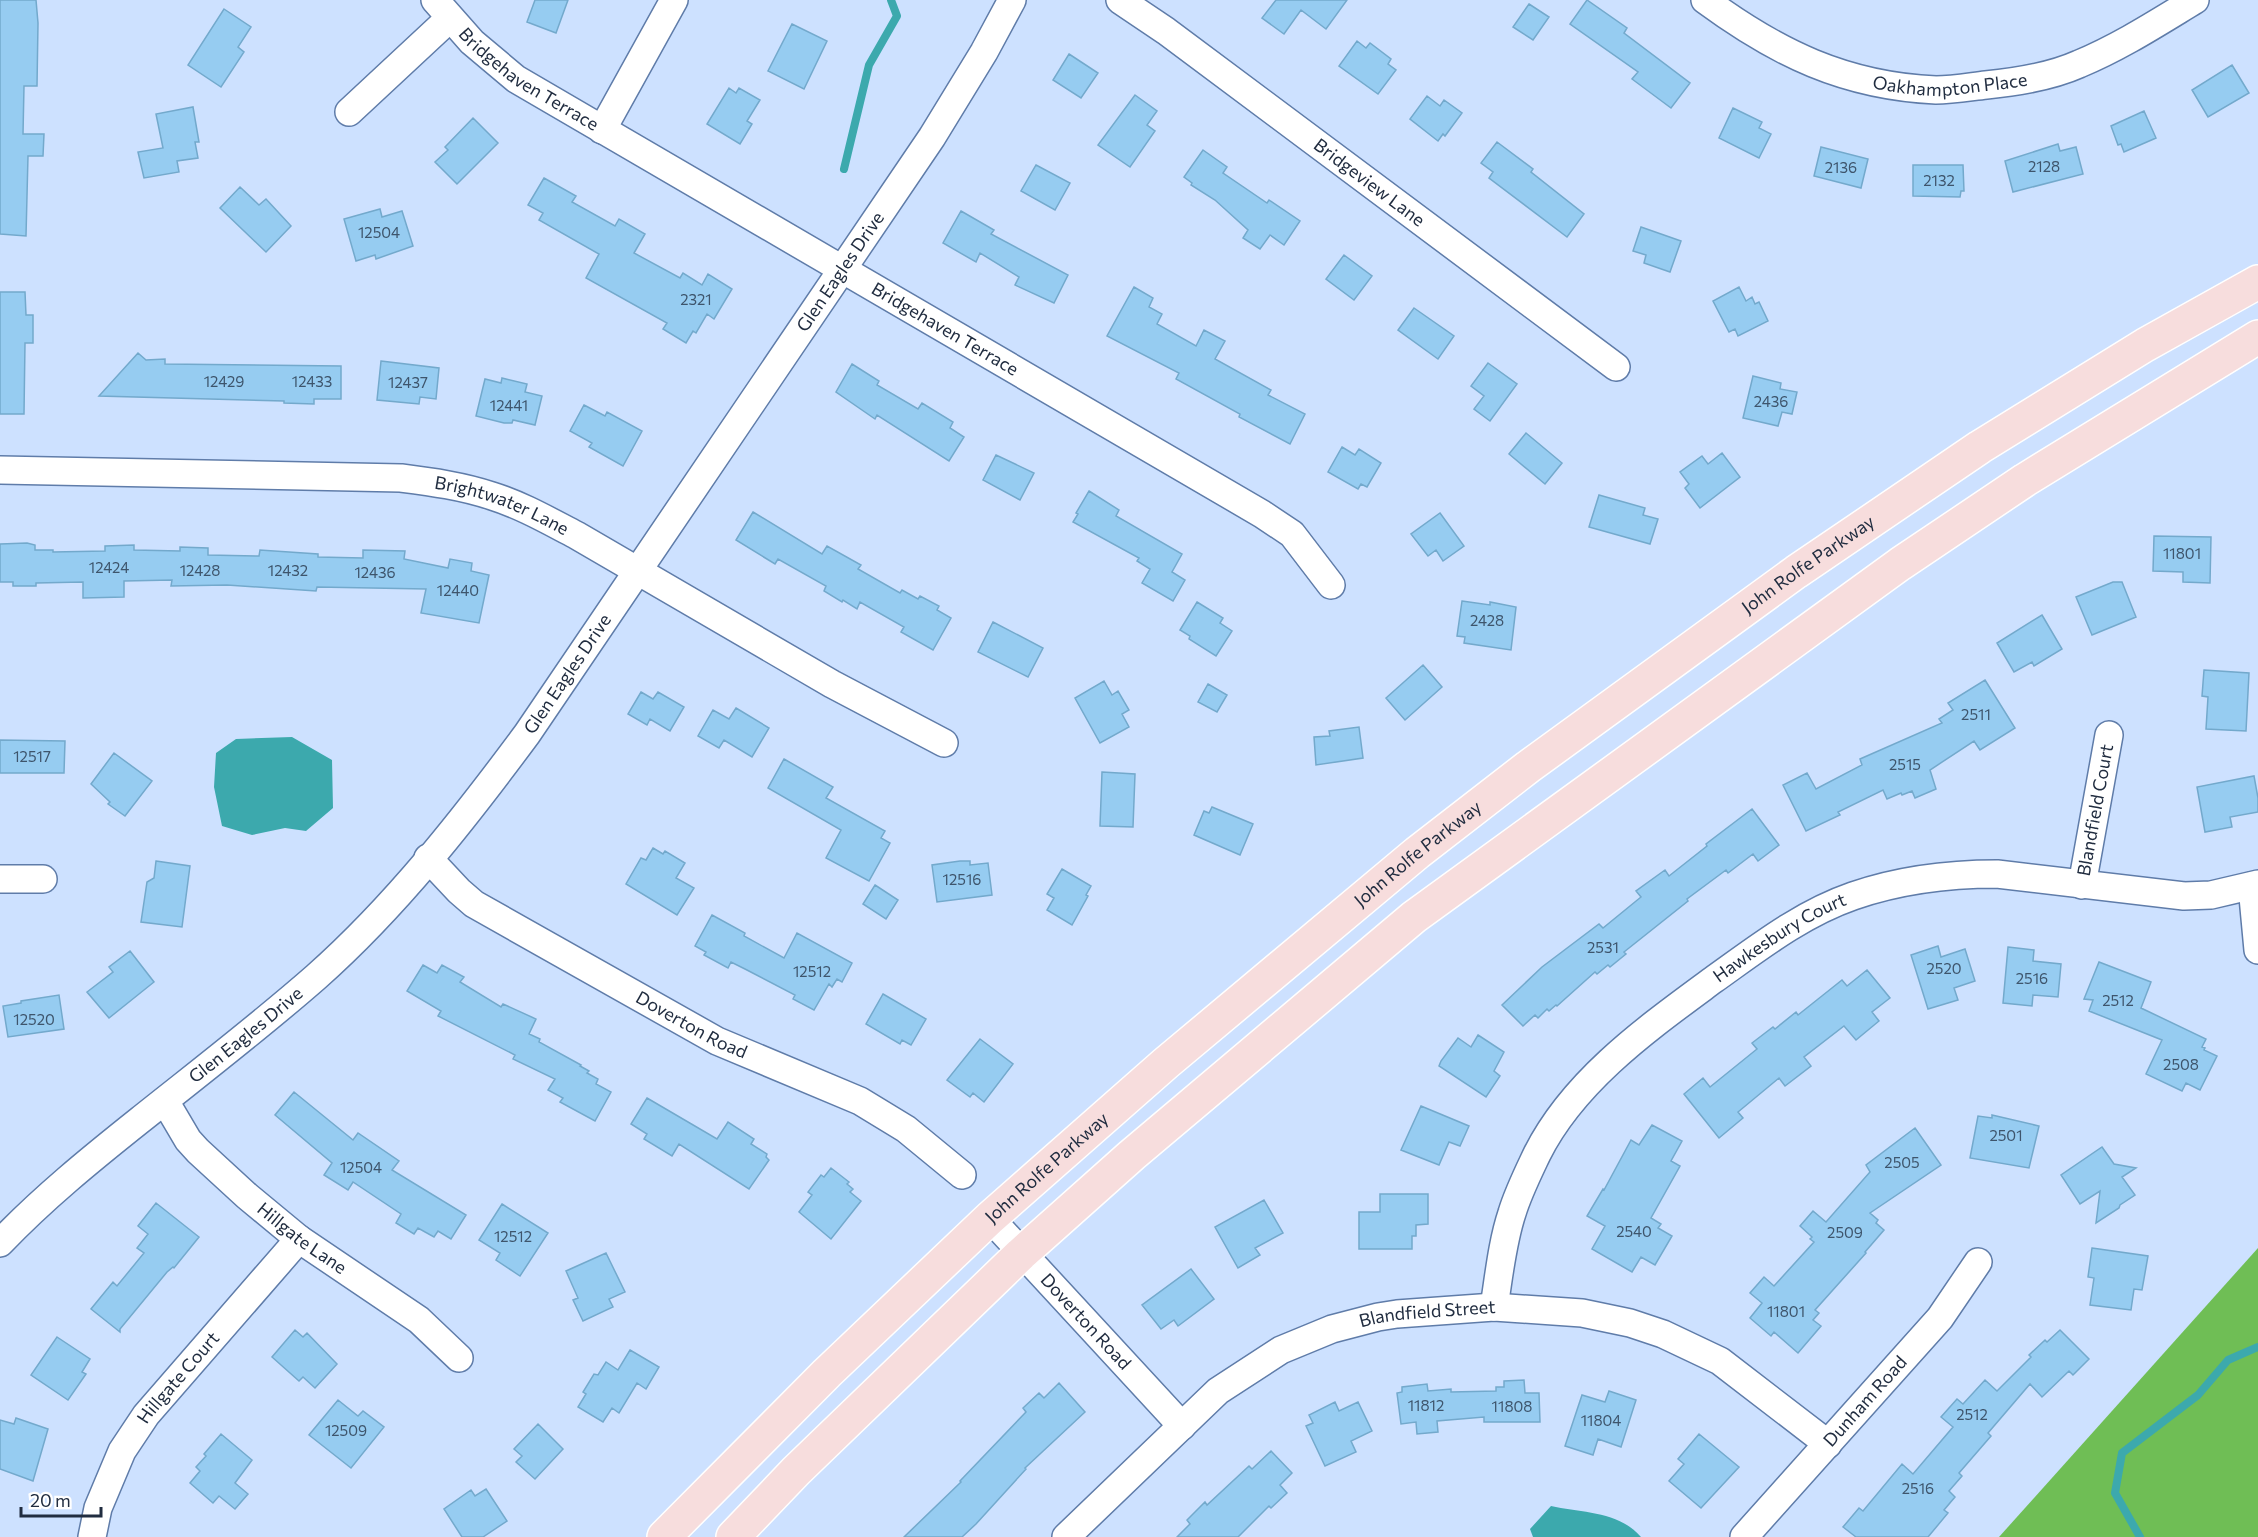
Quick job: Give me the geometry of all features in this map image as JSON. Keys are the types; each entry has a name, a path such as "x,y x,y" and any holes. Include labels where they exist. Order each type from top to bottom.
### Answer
{"main road":[{"name":"John Rolfe Parkway","path":"664,1537 835,1365 990,1218 1157,1070 1417,853 1537,760 1796,572 1980,447 2145,345 2258,282"},
{"path":"734,1537 796,1471 1022,1254 1132,1155 1414,917 1900,564 2025,480 2258,337"}],"street":[{"path":"603,130 674,0"},
{"name":"Glen Eagles Drive","path":"0,1243 76,1171 237,1044 318,975 382,912 480,797 527,734 933,137 1012,0"},
{"name":"Bridgeview Lane","path":"1120,0 1176,38 1616,367"},
{"name":"Oakhampton Place","path":"1706,0 1773,46 1814,65 1847,76 1937,90 2021,82 2078,65 2129,40 2195,0"},
{"path":"349,112 442,9"},
{"name":"Bridgehaven Terrace","path":"442,9 472,42 516,79 1262,514 1292,534 1331,585"},
{"name":"Brightwater Lane","path":"0,470 401,478 453,485 494,496 534,513 832,684 944,743"},
{"name":"Blandfield Court","path":"2082,885 2109,735"},
{"name":"Doverton Road","path":"428,858 459,891 474,903 717,1041 860,1101 906,1129 962,1175"},
{"name":"Hawkesbury Court","path":"1494,1307 1512,1213 1537,1154 1558,1118 1585,1086 1616,1056 1678,1006 1772,937 1813,913 1852,896 1902,882 1997,874 2184,896 2211,895 2255,885 2258,950"},
{"path":"0,879 43,879"},
{"name":"Hillgate Lane","path":"165,1101 188,1140 247,1196 299,1239 419,1320 459,1358"},
{"name":"Doverton Road","path":"990,1218 1182,1425"},
{"name":"Hillgate Court","path":"92,1537 98,1508 122,1451 147,1415 299,1239"},
{"name":"Dunham Road","path":"1744,1537 1940,1318 1978,1262"},
{"name":"Blandfield Street","path":"1066,1537 1218,1391 1281,1350 1332,1329 1397,1314 1494,1307 1582,1313 1630,1323 1663,1334 1720,1361 1828,1443"}],"green space":[{"path":"2258,1248 2258,1537 1999,1537"}],"shaded area":[{"path":"292,737 332,760 333,808 306,831 285,828 252,835 222,826 214,787 216,753 236,739"},
{"path":"1551,1506 1611,1518 1632,1528 1641,1537 1533,1537 1530,1529"}],"building":[{"path":"0,0 36,0 37,86 24,86 23,134 44,134 43,156 28,156 26,236 0,234"},
{"path":"535,0 568,0 556,33 527,22"},
{"path":"1276,0 1347,0 1326,29 1301,10 1284,34 1262,18"},
{"path":"1587,0 1627,28 1624,33 1690,83 1671,108 1632,79 1638,72 1570,24"},
{"path":"1529,4 1549,17 1533,40 1513,27"},
{"path":"224,9 251,27 238,47 244,52 221,87 188,65"},
{"path":"792,24 827,41 804,89 768,71"},
{"path":"1357,41 1366,48 1370,43 1391,59 1388,64 1396,70 1378,94 1339,66"},
{"path":"1069,54 1098,73 1081,98 1053,80"},
{"path":"2232,65 2249,93 2208,117 2192,90"},
{"path":"729,88 736,93 739,88 760,100 747,121 752,124 740,144 707,124"},
{"path":"1135,95 1157,111 1147,125 1155,131 1130,167 1098,145"},
{"path":"1427,96 1440,106 1444,100 1462,113 1445,136 1443,134 1438,141 1410,119"},
{"path":"193,107 199,142 195,142 198,158 177,161 179,172 144,178 138,152 163,148 156,114"},
{"path":"1733,108 1762,122 1759,128 1771,134 1759,158 1719,138"},
{"path":"2144,111 2156,138 2124,152 2121,144 2118,145 2111,126"},
{"path":"473,118 498,143 457,184 435,162 448,150 445,147"},
{"path":"1497,142 1533,169 1531,172 1584,214 1567,237 1489,178 1493,172 1481,163"},
{"path":"2058,144 2060,151 2076,147 2083,174 2013,192 2005,161"},
{"path":"1821,147 1868,159 1861,188 1814,176"},
{"path":"1203,150 1227,167 1223,173 1267,203 1269,200 1300,221 1284,245 1270,235 1260,249 1243,238 1248,230 1215,200 1191,185 1192,183 1184,177"},
{"path":"1036,165 1070,183 1055,210 1021,191"},
{"path":"1913,165 1963,165 1964,191 1961,191 1960,197 1913,196"},
{"path":"544,178 576,196 572,202 615,226 619,219 645,234 634,253 680,278 683,273 702,285 708,274 732,289 714,319 707,314 696,333 693,331 686,343 663,329 667,323 586,278 599,254 539,220 543,213 528,205"},
{"path":"240,187 259,205 266,199 291,226 266,252 220,208"},
{"path":"380,209 382,217 402,211 413,246 376,259 375,255 356,261 344,219"},
{"path":"961,211 994,230 991,234 1068,275 1054,303 1015,285 1019,277 980,253 976,262 943,243"},
{"path":"1641,227 1681,241 1670,272 1644,263 1646,255 1633,251"},
{"path":"1344,255 1372,276 1354,300 1326,279"},
{"path":"1134,287 1153,298 1149,307 1162,314 1157,324 1196,346 1204,330 1225,341 1215,359 1271,390 1268,395 1305,414 1290,444 1239,417 1240,414 1176,379 1179,373 1107,336"},
{"path":"1739,287 1746,301 1752,297 1755,304 1759,302 1768,321 1738,336 1735,329 1729,332 1713,301"},
{"path":"0,292 25,292 26,315 33,315 33,343 25,343 24,414 0,414"},
{"path":"1414,308 1454,336 1438,359 1398,330"},
{"path":"138,353 146,360 165,359 165,364 341,366 341,399 314,399 314,404 284,403 284,401 99,396"},
{"path":"381,361 439,368 436,399 420,397 419,404 377,400"},
{"path":"1488,363 1517,384 1490,421 1474,409 1484,396 1471,386"},
{"path":"852,364 879,381 877,385 918,409 922,403 953,422 950,428 964,437 949,461 877,415 875,419 836,392"},
{"path":"1753,376 1781,383 1780,389 1797,392 1792,414 1782,412 1778,426 1743,418"},
{"path":"502,378 527,384 525,392 542,396 535,425 513,420 512,423 504,423 476,416 485,379 501,383"},
{"path":"584,405 605,416 607,412 642,431 623,466 589,447 592,443 570,431"},
{"path":"1526,433 1562,463 1545,484 1509,454"},
{"path":"1342,447 1355,455 1359,449 1381,463 1367,487 1361,484 1358,489 1328,472"},
{"path":"1722,453 1740,477 1700,508 1685,488 1689,484 1680,472 1702,456 1708,464"},
{"path":"996,455 1034,473 1020,500 983,480"},
{"path":"1089,491 1119,510 1116,516 1182,554 1172,572 1185,580 1173,601 1142,583 1150,569 1137,561 1139,558 1073,522"},
{"path":"1599,495 1645,508 1643,515 1658,519 1650,544 1589,527"},
{"path":"753,512 822,554 827,546 861,565 858,569 900,593 902,590 918,599 920,596 939,606 937,610 951,618 933,650 901,632 904,627 860,602 857,609 843,600 842,602 824,591 826,586 778,559 775,564 736,540"},
{"path":"1440,513 1464,546 1443,561 1436,550 1428,556 1411,534"},
{"path":"2154,536 2211,537 2210,583 2183,582 2183,572 2153,571"},
{"path":"0,544 35,545 35,550 53,550 53,552 105,551 105,546 134,545 134,550 180,551 180,547 208,548 208,555 259,556 260,550 318,554 318,557 363,558 363,550 405,551 404,559 448,568 450,559 472,563 471,571 489,575 479,623 421,613 426,589 317,587 316,591 227,585 171,586 172,580 124,581 124,597 83,598 83,582 13,586 13,582 0,582"},
{"path":"2113,582 2122,582 2136,617 2092,635 2076,597"},
{"path":"1462,601 1490,605 1490,602 1516,607 1511,650 1464,643 1465,637 1457,636"},
{"path":"1197,602 1223,618 1220,623 1232,631 1216,656 1189,639 1190,636 1180,630"},
{"path":"2042,615 2062,649 2034,666 2032,662 2014,672 1997,643"},
{"path":"993,622 1043,648 1028,677 978,652"},
{"path":"1423,665 1442,687 1405,720 1386,698"},
{"path":"2204,670 2249,673 2246,731 2206,729 2208,697 2202,696"},
{"path":"1985,680 2015,728 1980,750 1974,741 1930,770 1936,789 1915,798 1912,791 1887,799 1883,790 1838,812 1840,815 1806,831 1783,785 1807,773 1816,789 1862,765 1860,759 1942,723 1939,719 1953,710 1948,703"},
{"path":"1104,681 1112,695 1118,691 1129,710 1122,714 1129,727 1100,743 1075,698"},
{"path":"1208,684 1227,695 1217,712 1198,702"},
{"path":"641,692 653,699 658,692 684,707 670,731 650,719 647,725 628,714"},
{"path":"736,708 769,728 752,757 724,740 719,748 698,736 713,710 729,719"},
{"path":"1359,727 1363,758 1316,765 1314,737 1330,736 1329,731"},
{"path":"0,740 65,741 64,773 0,773"},
{"path":"114,753 152,781 125,816 108,804 110,802 91,784"},
{"path":"784,759 833,787 826,798 885,831 881,838 890,843 869,881 826,858 841,830 768,788"},
{"path":"1102,772 1135,774 1133,827 1100,826"},
{"path":"2254,776 2258,812 2230,817 2232,827 2205,832 2197,787"},
{"path":"1212,807 1253,824 1240,855 1194,835 1204,811 1209,813"},
{"path":"1752,809 1779,845 1758,861 1753,854 1728,873 1726,870 1687,899 1688,901 1624,952 1626,954 1610,967 1608,965 1597,974 1595,972 1557,1006 1549,1011 1547,1009 1538,1018 1535,1015 1523,1026 1502,1005 1542,967 1599,924 1603,928 1641,897 1636,891 1665,870 1669,876"},
{"path":"653,848 663,854 665,851 685,863 676,878 694,888 677,915 626,884 641,858 646,860"},
{"path":"156,861 190,866 182,927 141,922 147,882 154,878"},
{"path":"970,861 970,865 988,863 992,895 937,902 932,865"},
{"path":"1062,869 1091,886 1072,925 1047,910 1054,898 1047,894"},
{"path":"875,885 898,900 886,919 863,904"},
{"path":"712,915 784,958 797,933 852,963 842,982 837,979 832,987 829,984 814,1010 793,999 795,995 731,962 728,968 704,955 706,952 695,946"},
{"path":"1938,946 1941,957 1965,949 1975,981 1954,988 1958,1000 1928,1009 1911,955"},
{"path":"2008,947 2034,950 2033,961 2061,964 2058,997 2033,995 2032,1006 2003,1003"},
{"path":"130,951 154,982 109,1018 87,992 113,972 109,967"},
{"path":"2099,962 2151,982 2141,1008 2206,1039 2202,1047 2217,1056 2200,1090 2186,1083 2182,1091 2146,1074 2162,1040 2089,1011 2093,1000 2084,999"},
{"path":"423,965 437,973 442,965 464,977 460,982 501,1007 503,1004 536,1019 529,1034 581,1065 589,1071 587,1073 598,1079 596,1084 611,1092 595,1121 560,1102 563,1098 548,1090 555,1079 513,1059 515,1055 438,1016 441,1011 407,991"},
{"path":"1867,970 1890,998 1872,1012 1879,1021 1856,1040 1844,1026 1804,1057 1811,1066 1785,1086 1779,1078 1738,1112 1743,1118 1719,1138 1684,1094 1703,1078 1710,1087 1757,1049 1752,1043 1773,1027 1775,1029 1796,1012 1798,1015 1842,980 1847,986"},
{"path":"883,994 926,1019 911,1045 902,1040 900,1044 866,1024"},
{"path":"59,995 64,1029 8,1037 3,1006"},
{"path":"1478,1035 1504,1052 1494,1071 1500,1076 1486,1097 1439,1066 1458,1038 1471,1047"},
{"path":"980,1039 1013,1064 984,1102 973,1093 970,1097 947,1080"},
{"path":"294,1092 353,1140 358,1133 399,1161 392,1170 466,1215 451,1239 438,1231 434,1237 418,1228 414,1234 396,1223 401,1214 353,1182 348,1190 324,1175 332,1163 275,1115"},
{"path":"647,1098 717,1139 728,1122 754,1139 751,1144 767,1154 766,1157 769,1160 749,1189 679,1144 672,1156 644,1139 647,1134 631,1124"},
{"path":"1421,1106 1469,1126 1460,1146 1449,1142 1439,1165 1401,1150"},
{"path":"1992,1115 2039,1126 2029,1168 1970,1158 1978,1116 1992,1118"},
{"path":"1652,1125 1682,1141 1671,1161 1680,1166 1651,1218 1661,1224 1658,1228 1672,1236 1655,1265 1641,1257 1632,1272 1592,1249 1605,1226 1587,1216 1631,1140 1639,1145"},
{"path":"1915,1128 1941,1165 1870,1213 1884,1230 1815,1310 1819,1313 1813,1320 1821,1326 1798,1353 1774,1332 1771,1336 1750,1318 1762,1303 1750,1293 1764,1277 1774,1286 1814,1242 1800,1226 1813,1211 1826,1222 1870,1172 1866,1165"},
{"path":"2102,1147 2114,1164 2136,1168 2122,1177 2135,1195 2096,1223 2100,1191 2080,1204 2061,1175"},
{"path":"831,1168 849,1182 847,1184 853,1189 850,1192 861,1201 831,1239 799,1212 812,1195 808,1192 821,1175 824,1177"},
{"path":"1380,1194 1428,1194 1428,1224 1416,1225 1416,1236 1412,1236 1412,1249 1359,1249 1359,1212 1380,1212"},
{"path":"1264,1200 1283,1233 1255,1248 1260,1255 1238,1268 1215,1227"},
{"path":"156,1203 199,1237 174,1268 167,1272 120,1329 120,1332 91,1309 113,1282 117,1286 144,1253 137,1248 148,1234 138,1226"},
{"path":"502,1204 548,1233 520,1276 496,1260 500,1253 479,1240"},
{"path":"2092,1248 2148,1256 2142,1290 2134,1289 2131,1310 2090,1305 2094,1278 2088,1277"},
{"path":"606,1253 625,1292 609,1299 613,1307 583,1321 573,1300 578,1298 566,1271"},
{"path":"1191,1269 1214,1299 1178,1326 1174,1320 1161,1329 1142,1305"},
{"path":"295,1330 303,1337 307,1333 337,1364 315,1388 303,1377 299,1381 272,1357"},
{"path":"2060,1330 2089,1359 2073,1375 2069,1371 2042,1397 2030,1384 1988,1433 1991,1436 1959,1473 1962,1476 1949,1491 1955,1497 1944,1510 1948,1513 1928,1537 1856,1537 1843,1527 1859,1508 1863,1511 1902,1464 1913,1474 1953,1427 1941,1417 1957,1399 1963,1404 1985,1380 1997,1391 2031,1357 2029,1355"},
{"path":"57,1337 90,1359 82,1372 86,1374 68,1400 31,1375"},
{"path":"630,1350 659,1367 646,1389 637,1383 619,1413 612,1408 603,1422 578,1407 586,1394 583,1392 594,1374 598,1375 606,1362 618,1370"},
{"path":"1524,1380 1525,1393 1539,1393 1540,1422 1484,1422 1484,1417 1437,1421 1438,1432 1417,1434 1416,1422 1401,1424 1397,1393 1402,1392 1402,1387 1427,1384 1428,1391 1451,1389 1451,1392 1496,1391 1496,1387 1504,1387 1504,1381"},
{"path":"1059,1383 1085,1412 1025,1468 976,1524 962,1537 904,1537 961,1482 1026,1412 1023,1408 1039,1393 1044,1398"},
{"path":"1609,1391 1636,1400 1621,1447 1598,1439 1593,1455 1565,1446 1582,1395 1605,1402"},
{"path":"338,1400 358,1416 363,1411 384,1427 351,1468 309,1435"},
{"path":"1335,1402 1339,1411 1358,1402 1372,1431 1351,1441 1356,1452 1325,1466 1306,1426 1313,1423 1309,1415"},
{"path":"16,1418 48,1429 33,1481 0,1469 0,1420 14,1424"},
{"path":"538,1424 563,1449 535,1479 516,1462 522,1456 514,1449"},
{"path":"221,1434 252,1460 235,1483 248,1494 235,1509 219,1496 213,1503 190,1483 200,1471 196,1467 206,1456 204,1454"},
{"path":"1699,1434 1739,1467 1701,1508 1669,1481 1684,1464 1678,1459"},
{"path":"1271,1451 1292,1473 1280,1485 1287,1493 1271,1508 1269,1506 1238,1537 1177,1537 1190,1524 1187,1520 1205,1502 1207,1505 1249,1466 1252,1469"},
{"path":"486,1489 507,1521 483,1537 462,1537 444,1509 471,1490 475,1496"}],"waterway":[{"path":"844,169 869,65 897,16 891,0"},
{"path":"2140,1537 2115,1493 2122,1453 2198,1395 2228,1360 2258,1347"}]}
